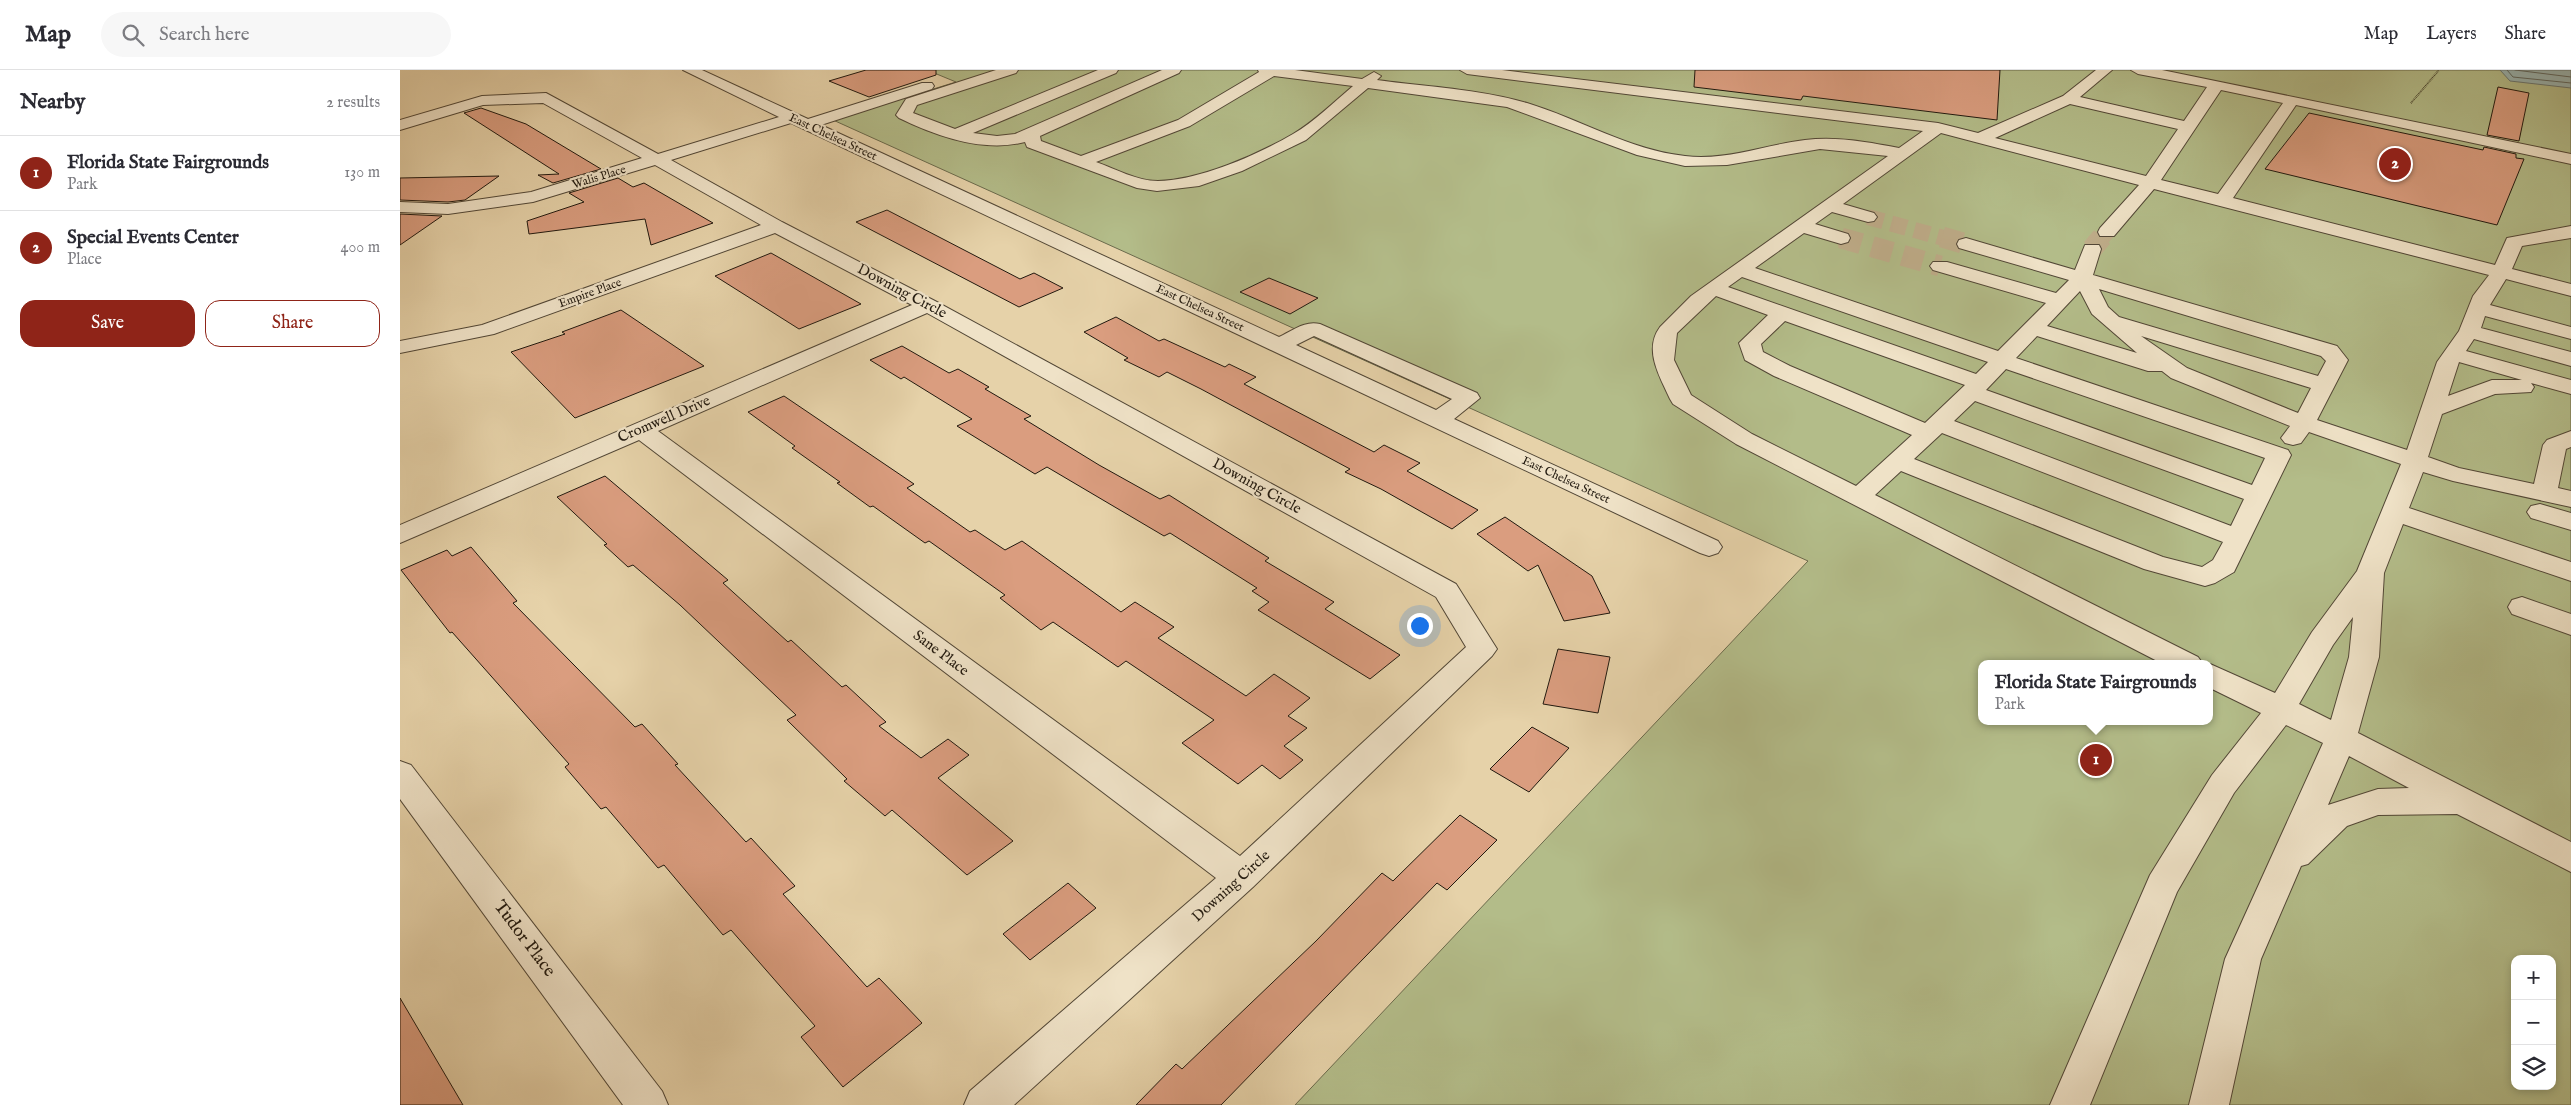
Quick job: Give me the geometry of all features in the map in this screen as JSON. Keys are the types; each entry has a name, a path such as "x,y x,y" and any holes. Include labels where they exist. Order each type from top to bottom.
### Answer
{"street":[{"name":"East Chelsea Street","path":"690,70 1709,547"},
{"name":"Walis Place","path":"400,207 448,209 533,197 657,159 979,70"},
{"path":"1012,70 911,102 904,115 927,126 959,134 1010,140 1032,134 1174,70"},
{"path":"959,134 1111,70"},
{"path":"1084,161 1184,124 1268,70 1483,98 1523,107 1649,154 1684,160 1715,163 1794,147 1818,146 1851,146 1902,154"},
{"path":"1032,134 1034,144 1084,161 1137,183 1157,186 1199,181 1236,167 1300,137 1381,70"},
{"path":"1467,70 1938,128 2571,290"},
{"path":"1978,139 2068,99 2105,70"},
{"path":"2138,70 2217,84 2571,159"},
{"path":"2107,232 2150,183 2217,84"},
{"name":"Downing Circle","path":"400,125 482,101 546,98 776,226 928,305 1446,591 1482,650 1241,877 984,1105"},
{"path":"2068,99 2188,127"},
{"path":"2222,202 2292,100"},
{"path":"1938,128 1698,300 1666,331 1663,360 1681,399 1744,440 2180,660"},
{"path":"1830,206 1868,217"},
{"name":"Empire Place","path":"400,347 487,330 776,226"},
{"path":"1801,226 1841,238"},
{"path":"2070,1105 2162,886 2224,784 2280,710 2322,638 2370,573 2415,461 2453,354 2469,331 2483,296 2501,272 2514,242 2571,232"},
{"path":"1898,460 2154,563 2205,577 2224,566 2279,455 2304,423 2337,360 2329,350 1966,244"},
{"path":"1859,497 1975,387 2083,277 2092,249"},
{"path":"1940,266 2060,301"},
{"path":"1740,270 2279,455"},
{"path":"2083,277 2099,310 2134,341 2179,373"},
{"path":"1714,289 1782,313 2259,496"},
{"name":"Cromwell Drive","path":"400,535 928,305"},
{"path":"2478,308 2571,333"},
{"path":"1782,313 1750,343 1753,355 1782,371 1933,428 2238,538"},
{"path":"2110,320 2324,385"},
{"path":"1279,346 1313,328 1469,398 1437,420"},
{"path":"2034,328 2179,373 2267,410 2542,503 2571,522"},
{"path":"2469,331 2571,359"},
{"path":"2453,354 2571,387"},
{"path":"2432,410 2492,387 2523,387"},
{"name":"Sane Place","path":"640,429 1241,877"},
{"path":"2542,503 2555,445 2571,438"},
{"path":"2542,503 2571,499"},
{"path":"2394,512 2571,572"},
{"path":"2209,1105 2243,959 2341,738 2364,657 2370,573"},
{"path":"2522,607 2571,625"},
{"path":"2213,676 2341,738 2571,858"},
{"name":"Tudor Place","path":"400,774 648,1105"},
{"path":"2286,864 2335,816 2378,802 2462,801"}],"path":[{"path":"2396,121 2439,70"}],"green space":[{"path":"927,70 2571,70 2571,1105 1295,1105 1808,561 833,120 956,82"}],"water":[{"path":"2500,70 2571,70 2571,88 2510,81"}],"building":[{"path":"866,70 936,70 936,75 869,97 829,81"},
{"path":"1695,70 2000,70 1997,120 1803,96 1801,100 1694,87"},
{"path":"2498,87 2529,93 2519,141 2487,135"},
{"path":"481,108 526,124 601,169 553,183 538,175 559,174 464,113"},
{"path":"2309,113 2483,150 2484,147 2516,154 2516,158 2524,159 2497,225 2265,169"},
{"path":"499,176 465,200 448,202 400,200 400,178"},
{"path":"618,178 633,187 644,183 713,223 651,245 645,219 529,234 527,221 584,202 569,193"},
{"path":"887,210 1020,279 1034,273 1063,288 1019,307 856,222"},
{"path":"400,214 442,216 400,245"},
{"path":"771,253 861,304 799,329 715,276"},
{"path":"1269,278 1318,298 1290,314 1240,292"},
{"path":"621,310 704,366 575,418 511,352 565,334 562,332"},
{"path":"1116,317 1159,341 1164,339 1225,367 1229,364 1256,377 1244,384 1374,452 1384,445 1420,463 1407,471 1478,510 1452,529 1381,489 1345,472 1350,469 1201,389 1167,372 1159,377 1124,360 1128,358 1084,332"},
{"path":"902,346 949,373 958,369 989,387 985,389 1031,416 1024,419 1099,465 1160,499 1169,495 1269,558 1265,561 1334,602 1325,609 1400,655 1370,679 1258,610 1269,602 1252,591 1257,588 1170,533 1164,536 1047,467 1035,474 957,426 972,419 904,377 901,379 870,360"},
{"path":"784,396 914,484 907,488 970,532 975,530 1005,550 1022,541 1121,612 1135,602 1174,627 1158,638 1246,696 1274,674 1310,698 1288,716 1307,728 1284,746 1303,760 1280,779 1262,765 1238,784 1182,743 1214,720 1126,661 1118,667 1053,622 1041,630 1000,598 1005,595 929,541 925,543 873,506 870,507 837,483 840,482 792,448 795,446 748,412"},
{"path":"605,476 728,580 723,583 788,642 791,640 842,687 846,685 886,722 879,726 921,758 948,739 969,755 938,778 1013,841 967,875 892,810 885,816 844,781 847,779 787,720 796,715 680,605 633,565 628,567 604,545 607,544 557,497"},
{"path":"1505,517 1592,576 1610,613 1564,621 1538,565 1528,571 1477,534"},
{"path":"471,547 517,601 513,603 635,727 642,724 678,764 675,765 746,842 751,838 795,886 783,894 867,987 879,978 922,1023 843,1087 801,1037 815,1026 731,930 723,935 664,865 658,868 606,807 601,809 565,767 569,764 452,632 450,633 401,570 447,550 452,556"},
{"path":"1558,649 1610,657 1598,713 1543,704"},
{"path":"1532,727 1569,748 1529,792 1490,769"},
{"path":"1460,815 1497,840 1447,890 1437,883 1221,1105 1136,1105 1176,1064 1182,1069 1316,941 1382,873 1393,881"},
{"path":"1068,883 1096,908 1030,960 1003,934"},
{"path":"400,998 463,1105 400,1105"}],"tunnel":[{"path":"1868,217 1947,239"},
{"path":"2101,239 2107,232"},
{"path":"1942,237 1966,244"},
{"path":"2092,249 2102,237"},
{"path":"1843,239 1841,238 1940,266"}],"place":[{"name":"Special Events Center","path":"2395,164"},
{"name":"Florida State Fairgrounds","path":"2096,760"}]}
